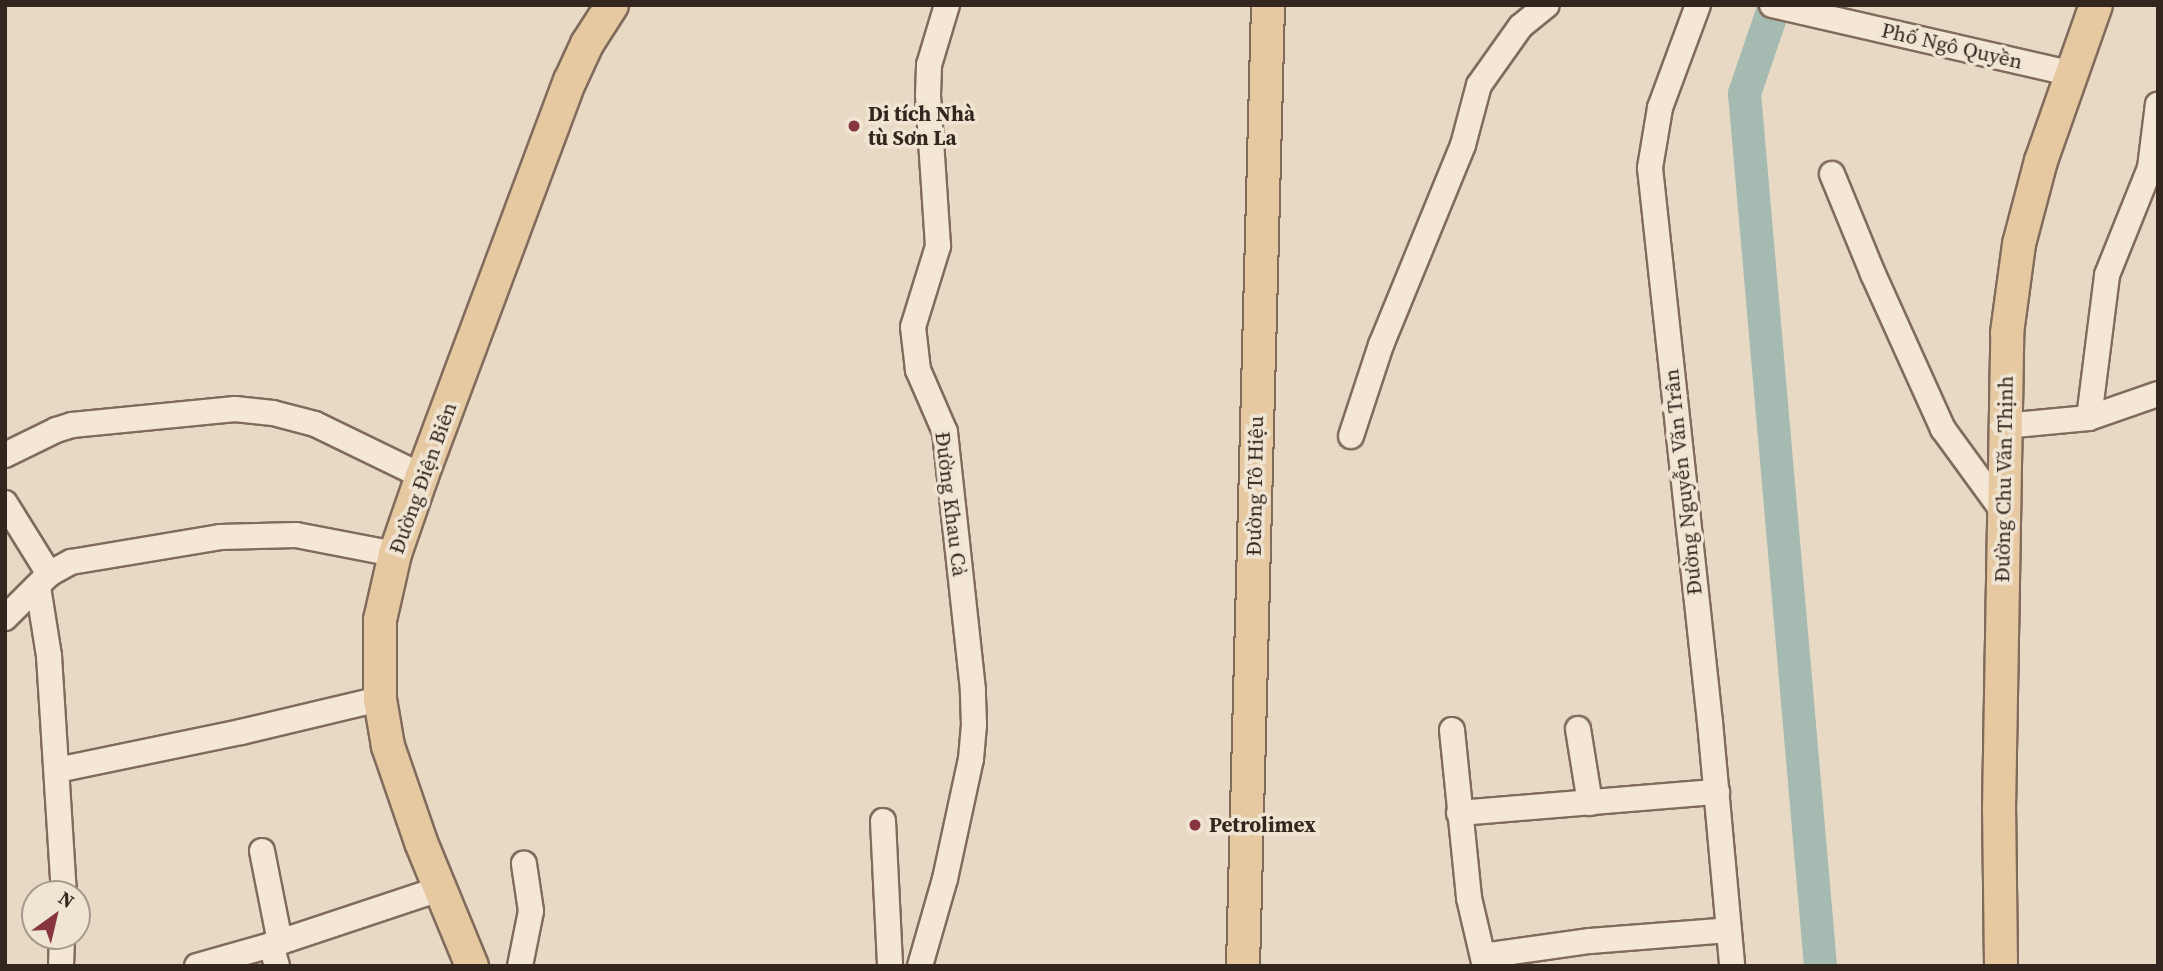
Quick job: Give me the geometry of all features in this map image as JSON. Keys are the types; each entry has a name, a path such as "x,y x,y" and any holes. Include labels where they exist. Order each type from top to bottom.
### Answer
{"main road":[{"name":"Đường Điện Biên","path":"472,966 439,889 396,775 380,699 380,620 395,554 422,476 570,81 587,44 612,5"},
{"name":"Đường Tô Hiệu","path":"1243,966 1268,5"},
{"name":"Đường Chu Văn Thịnh","path":"2001,966 2003,510 2007,333 2019,244 2070,73 2096,5"}],"street":[{"name":"Đường Khau Cả","path":"920,966 946,879 971,759 974,724 972,678 945,432 918,370 913,327 938,246 928,95 929,65 947,5"},
{"path":"1351,436 1381,345 1464,145 1479,85 1521,26 1547,5"},
{"name":"Đường Nguyễn Văn Trân","path":"1698,5 1660,108 1650,168 1717,792 1732,966"},
{"name":"Phố Ngô Quyền","path":"1772,5 1837,13 2070,73"},
{"path":"2089,418 2106,275 2150,168 2158,104"},
{"path":"1832,174 1873,274 1944,429 2003,510"},
{"path":"2004,426 2089,418 2158,394"},
{"path":"5,455 72,425 235,410 273,412 315,424 422,476"},
{"path":"5,503 43,581 63,880"},
{"path":"5,618 43,581 71,562 220,537 296,536 395,554"},
{"path":"57,770 241,732 380,699"},
{"path":"1578,729 1590,803"},
{"path":"1452,730 1469,898 1484,961 1590,941 1729,930"},
{"path":"1459,813 1717,792"},
{"path":"883,821 890,966"},
{"path":"262,851 276,951"},
{"path":"520,966 531,911 524,864"},
{"path":"197,966 276,951 439,889"}],"waterway":[{"path":"1774,5 1744,93 1820,966"}],"place":[{"name":"Di tích Nhà tù Sơn La","path":"854,126"},
{"name":"Petrolimex","path":"1195,825"}]}
